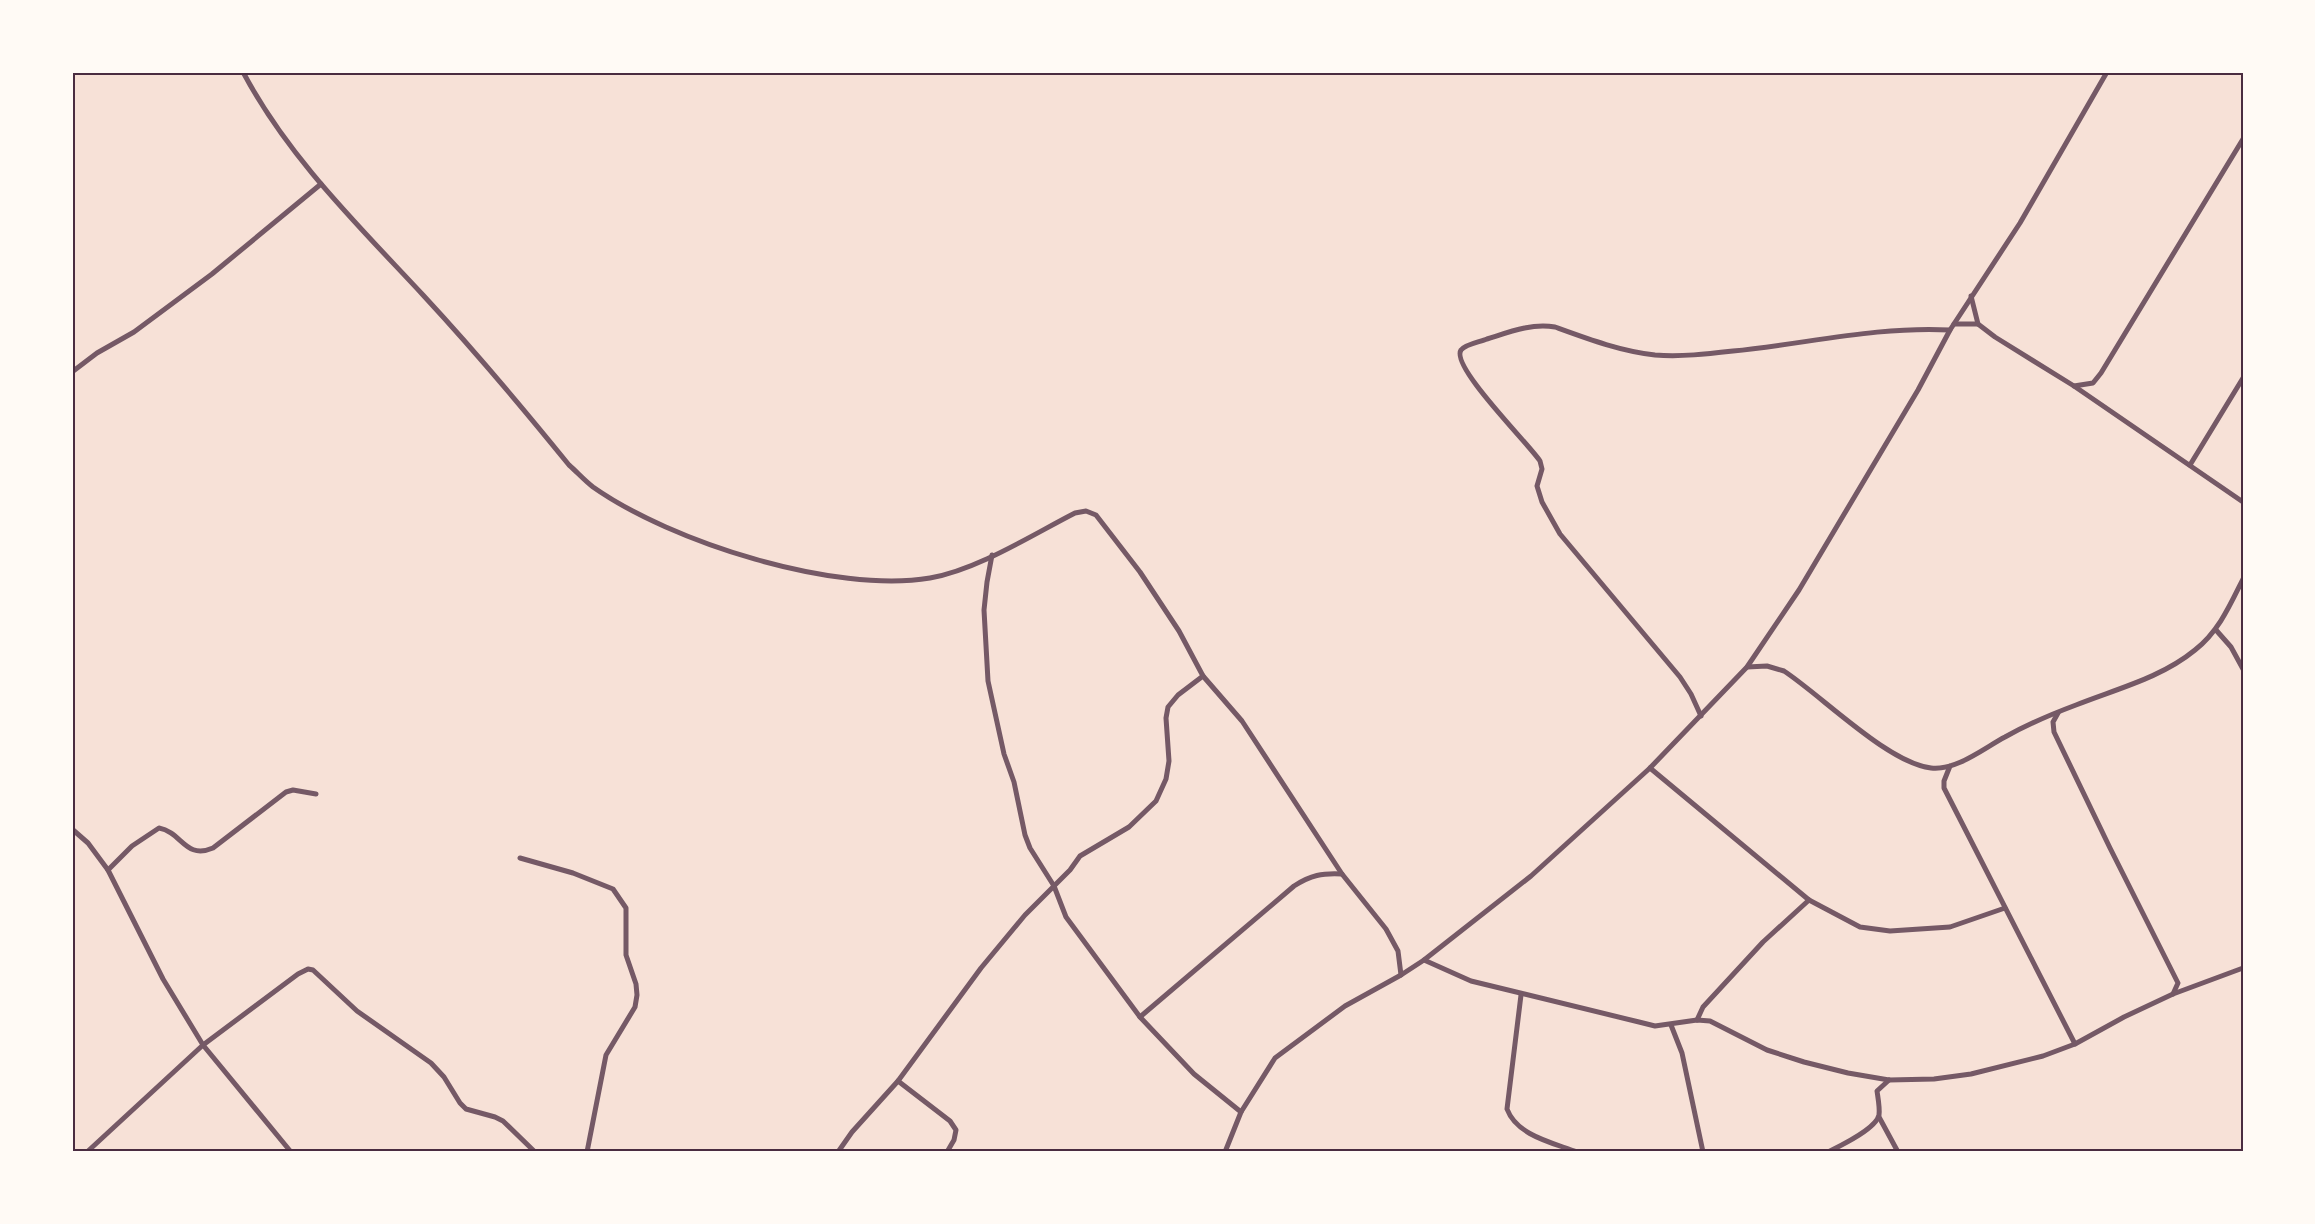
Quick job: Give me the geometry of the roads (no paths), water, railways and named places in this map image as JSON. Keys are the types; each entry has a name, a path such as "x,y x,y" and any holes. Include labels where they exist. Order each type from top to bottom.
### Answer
{"street":[{"path":"243,72 261,106 321,184 439,312 570,465 592,486 630,509 666,527 796,570 848,579 886,581 930,578 956,571 1075,513 1086,511 1096,515 1140,572 1179,631 1203,676 1242,721 1342,874 1394,942 1398,951 1401,975"},
{"path":"1225,1152 1241,1112 1275,1058 1345,1006 1424,960 1531,876 1650,768 1747,667 1804,581 1918,390 1950,330 2020,223 2107,72"},
{"path":"2074,386 2088,384 2097,379 2243,139"},
{"path":"72,372 97,353 134,332 212,274 321,184"},
{"path":"1971,296 1978,324"},
{"path":"1954,324 1978,324 2074,386 2243,502"},
{"path":"1701,716 1680,677 1560,534 1548,516 1537,486 1542,469 1540,461 1493,407 1463,366 1459,357 1460,351 1464,347 1521,329 1545,325 1611,348 1658,355 1692,356 1889,330 1950,330"},
{"path":"2190,465 2243,378"},
{"path":"992,555 984,610 990,692 1004,754 1014,782 1025,835 1054,886 1066,917 1140,1017 1194,1074 1241,1112"},
{"path":"1747,667 1767,666 1784,671 1869,737 1912,764 1932,768 1950,766 2027,725 2133,684 2177,664 2197,649 2216,630 2243,579"},
{"path":"2216,630 2231,646 2243,669"},
{"path":"838,1152 852,1132 898,1081 981,968 1025,915 1080,856 1128,827 1156,801 1166,779 1169,761 1166,717 1168,706 1178,695 1203,676"},
{"path":"2058,712 2053,722 2054,732 2178,982 2173,994"},
{"path":"1950,766 1944,781 1944,788 2075,1044"},
{"path":"1650,768 1809,900 1860,927 1890,931 1950,927 2005,908"},
{"path":"108,870 132,846 159,828 172,834 189,848 203,852 213,848 286,792 293,790 316,794"},
{"path":"72,829 88,843 108,870 163,979 203,1045 291,1152"},
{"path":"520,858 573,873 613,889 626,909 626,955 636,984 637,995 635,1007 606,1055 587,1152"},
{"path":"1140,1017 1294,886 1320,873 1342,874"},
{"path":"1697,1020 1703,1006 1763,942 1809,900"},
{"path":"1424,960 1471,981 1656,1026 1697,1020 1710,1021 1767,1050 1848,1073 1889,1080 1934,1079 1971,1074 2043,1056 2075,1044 2173,994 2243,968"},
{"path":"87,1152 203,1045 298,974 308,969 313,970 357,1011 431,1063 444,1077 466,1109 503,1121 535,1152"},
{"path":"1521,995 1507,1109 1514,1122 1527,1132 1577,1152"},
{"path":"1671,1024 1682,1053 1703,1152"},
{"path":"1889,1080 1877,1091 1879,1117 1898,1152"},
{"path":"898,1081 950,1121 956,1130 954,1140 947,1152"},
{"path":"1828,1152 1866,1130 1879,1117"}]}
